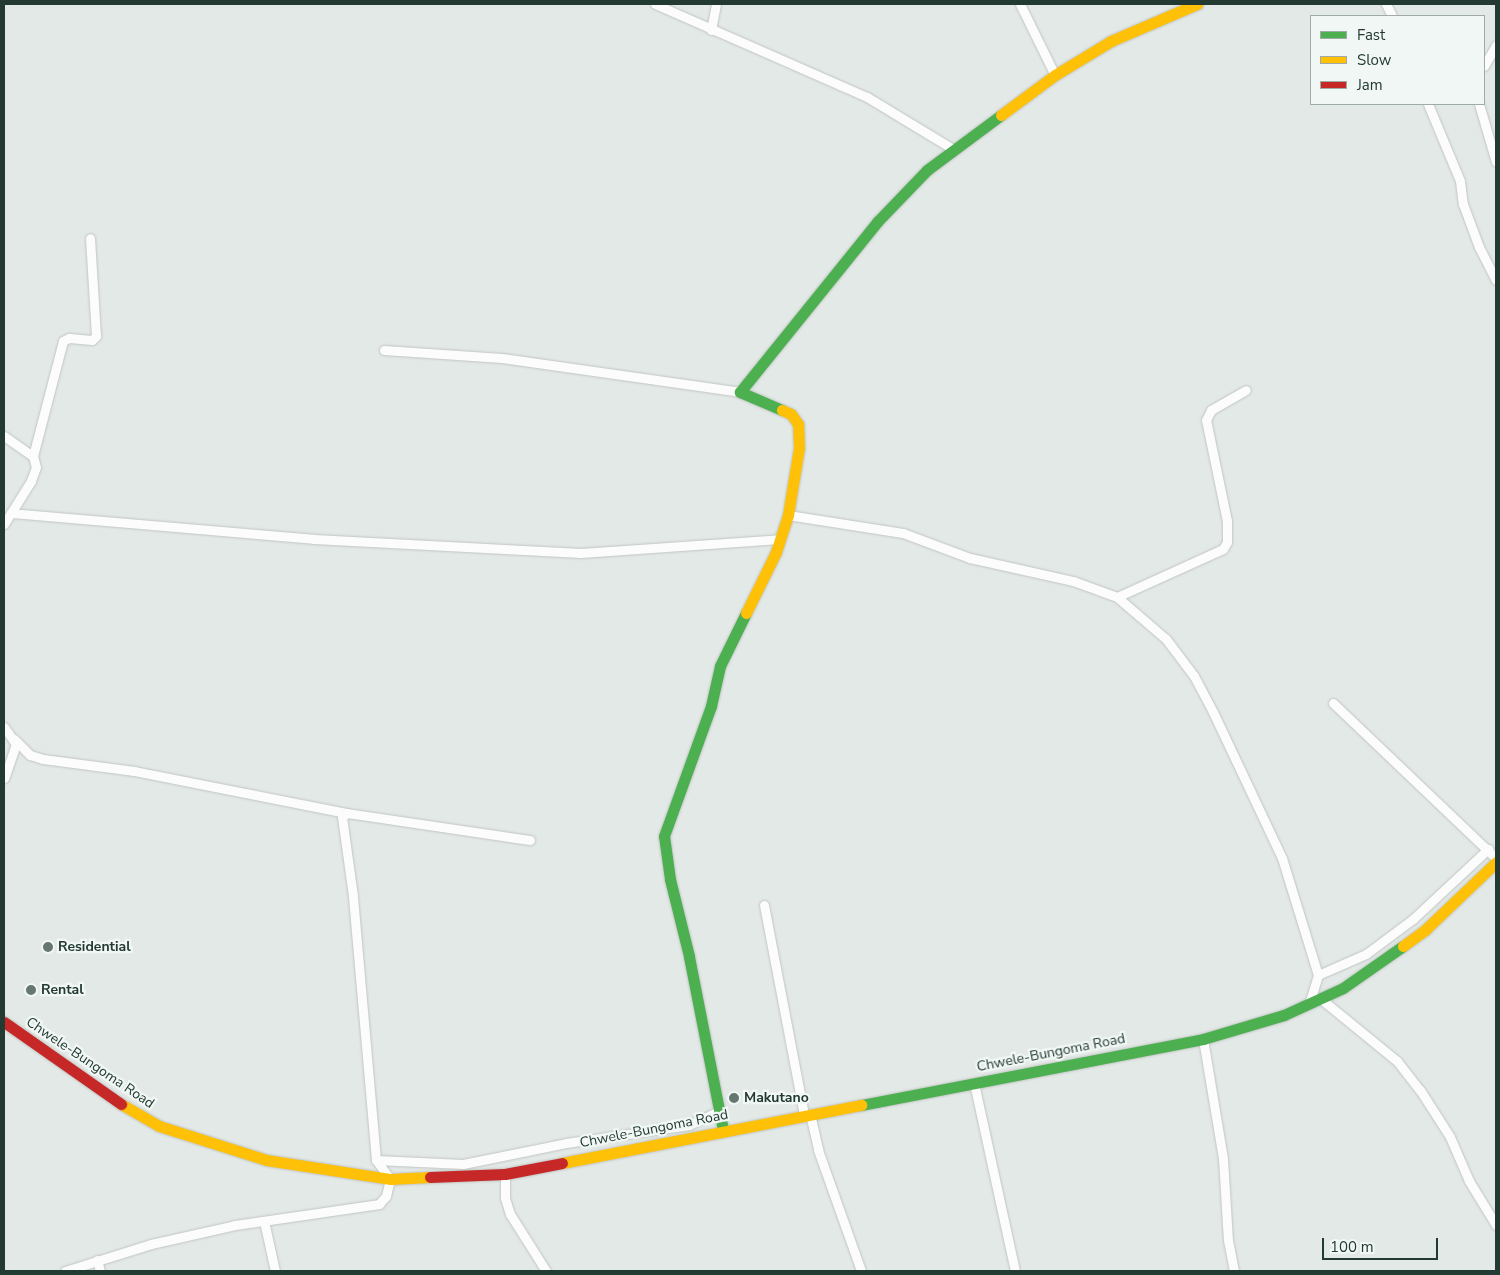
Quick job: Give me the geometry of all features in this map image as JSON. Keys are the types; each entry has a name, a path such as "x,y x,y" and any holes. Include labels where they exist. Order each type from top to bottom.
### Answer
{"main road":[{"path":"723,1130 689,956 670,879 664,836 711,706 724,657 780,539 788,515 799,448 798,424 792,414 740,392 877,222 927,170 1055,75 1111,41 1197,4"},
{"name":"Chwele-Bungoma Road","path":"4,1022 134,1113 159,1126 266,1160 390,1180 505,1174 723,1130 1203,1039 1310,1004 1374,967 1426,929 1496,860"}],"street":[{"path":"655,4 867,97 953,149"},
{"path":"711,30 716,4"},
{"path":"1020,4 1055,75"},
{"path":"1485,64 1496,45"},
{"path":"1428,105 1460,180 1464,204 1479,247 1496,280"},
{"path":"1479,105 1496,162"},
{"path":"4,524 35,474 32,456 63,341 69,338 92,340 96,336 90,238"},
{"path":"384,350 502,358 740,392"},
{"path":"1117,597 1223,549 1226,542 1227,522 1206,420 1211,410 1246,390"},
{"path":"4,436 32,456"},
{"path":"11,513 314,539 581,553 780,539"},
{"path":"788,515 903,533 970,558 1073,581 1117,597 1166,639 1194,676 1282,858 1318,975 1310,1004"},
{"path":"1333,703 1488,850 1496,860"},
{"path":"4,727 30,755 43,759 125,770 347,812 530,840"},
{"path":"4,778 16,749 14,739"},
{"path":"65,1271 151,1244 264,1221 379,1204 386,1196 390,1180 376,1160 353,896 342,822 342,817 347,812"},
{"path":"1318,975 1366,954 1413,919 1488,850"},
{"path":"764,905 807,1115 861,1271"},
{"path":"1321,999 1398,1061 1450,1137 1469,1181 1496,1225"},
{"path":"1203,1039 1223,1158 1228,1240 1234,1271"},
{"path":"974,1083 1015,1271"},
{"path":"376,1160 463,1164 632,1132 689,1125 719,1111"},
{"path":"632,1132 635,1148"},
{"path":"505,1174 505,1198 510,1214 546,1271"},
{"path":"264,1221 275,1271"},
{"path":"97,1260 100,1271"}],"traffic: fast":[{"path":"782,410 740,392 877,222 927,170 1001,115"},
{"path":"723,1130 689,956 670,879 664,836 711,706 720,666 746,613"},
{"path":"861,1105 1203,1039 1284,1015 1343,988 1403,946"}],"traffic: slow":[{"path":"1001,115 1055,75 1111,41 1197,4"},
{"path":"746,613 776,552 788,515 799,448 798,424 791,414 782,410"},
{"path":"1403,946 1426,929 1496,862"},
{"path":"121,1104 159,1126 266,1160 390,1179 430,1177"},
{"path":"562,1163 861,1105"}],"traffic: jam":[{"path":"4,1022 121,1104"},
{"path":"430,1177 505,1174 562,1163"}],"place":[{"name":"Residential","path":"48,947"},
{"name":"Rental","path":"31,990"},
{"name":"Makutano","path":"734,1098"}]}
